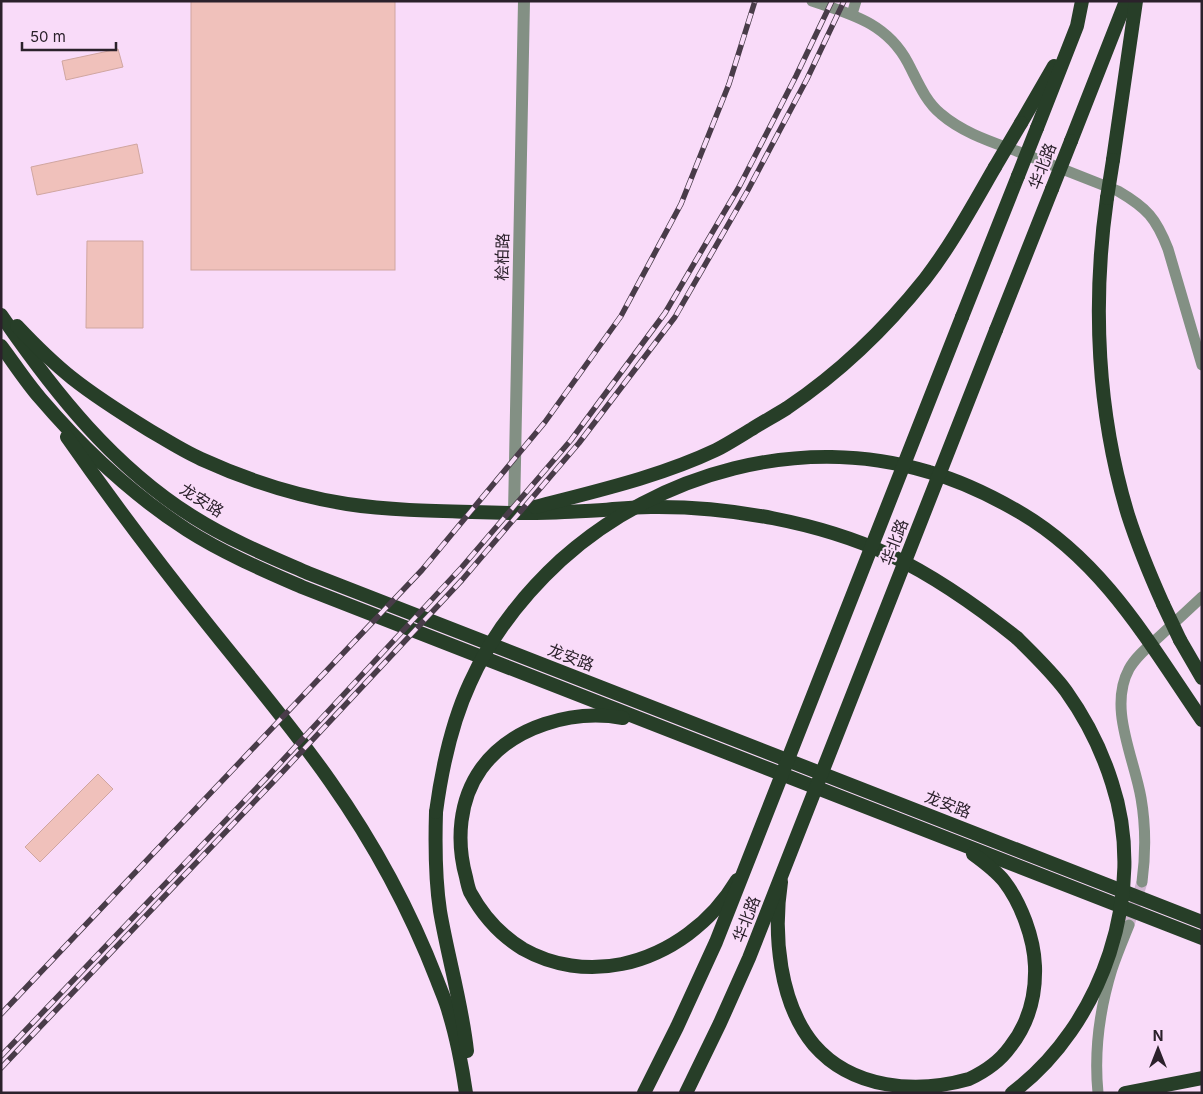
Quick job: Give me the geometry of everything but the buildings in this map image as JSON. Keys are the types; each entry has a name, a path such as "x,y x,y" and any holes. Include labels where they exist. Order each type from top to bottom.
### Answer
{"highway":[{"name":"华北路","path":"644,1093 716,942 1077,26 1082,1"},
{"name":"华北路","path":"686,1093 750,958 1126,1"},
{"path":"1136,1 1102,232 1099,343 1105,406 1114,460 1128,514 1143,558 1180,640 1202,678"},
{"path":"514,513 631,481 678,466 716,450 787,408 861,348 926,278 950,243 1077,26"},
{"path":"1,311 71,378 116,410 200,459 245,477 298,494 347,504 408,510 514,513 648,506 728,511 816,529 853,540 889,555 923,573 986,613 1017,638 1043,663 1066,691 1086,722 1112,783 1120,811 1123,842 1123,894 1119,920 1112,947 1101,976 1089,1003 1073,1030 1037,1072 1012,1093"},
{"name":"龙安路","path":"1,315 54,389 110,451 150,487 194,518 244,545 308,573 1202,922"},
{"name":"龙安路","path":"1,346 39,398 73,434 141,497 187,530 238,558 302,588 1202,938"},
{"path":"39,398 116,506 330,781 366,835 398,892 426,951 449,1012 468,1093"},
{"path":"468,1093 466,1044 440,910 436,874 436,812 448,743 459,709 478,666 506,621 526,595 552,568 581,543 608,523 636,506 697,479 730,469 791,459 825,457 863,459 928,471 965,484 994,497 1024,514 1078,555 1102,579 1122,604 1202,720"},
{"path":"649,722 620,717 594,716 567,718 539,725 517,736 496,752 481,769 468,792 461,818 460,844 462,864 469,890 483,913 496,929 512,942 552,962 574,966 615,966 639,961 660,952 700,925 720,905 747,863"},
{"path":"783,872 779,895 778,940 786,985 802,1026 814,1044 829,1060 847,1073 866,1083 886,1089 925,1092 964,1082 981,1073 997,1061 1009,1049 1020,1033 1034,996 1035,961 1032,943 1016,900 1004,881 988,866 949,839"},
{"path":"1125,1093 1202,1078"}],"street":[{"name":"桧柏路","path":"514,513 524,1"},
{"path":"812,1 852,14 882,32 906,58 929,102 939,113 953,123 976,136 1118,191 1136,202 1150,215 1162,232 1202,365"},
{"path":"852,14 856,1"},
{"path":"1142,882 1146,843 1134,768 1122,724 1120,708 1123,681 1130,667 1141,653 1202,597"},
{"path":"1098,1093 1097,1055 1100,1023 1112,968 1129,925"}],"tunnel":[{"path":"1129,925 1142,882"}],"railway":[{"path":"1,1014 422,570 545,422 621,316 681,204 729,84 755,1"},
{"path":"1,1056 269,775 462,567 571,440 665,313 739,187 832,1"},
{"path":"1,1068 462,580 579,443 675,317 748,190 807,79 844,1"}]}
